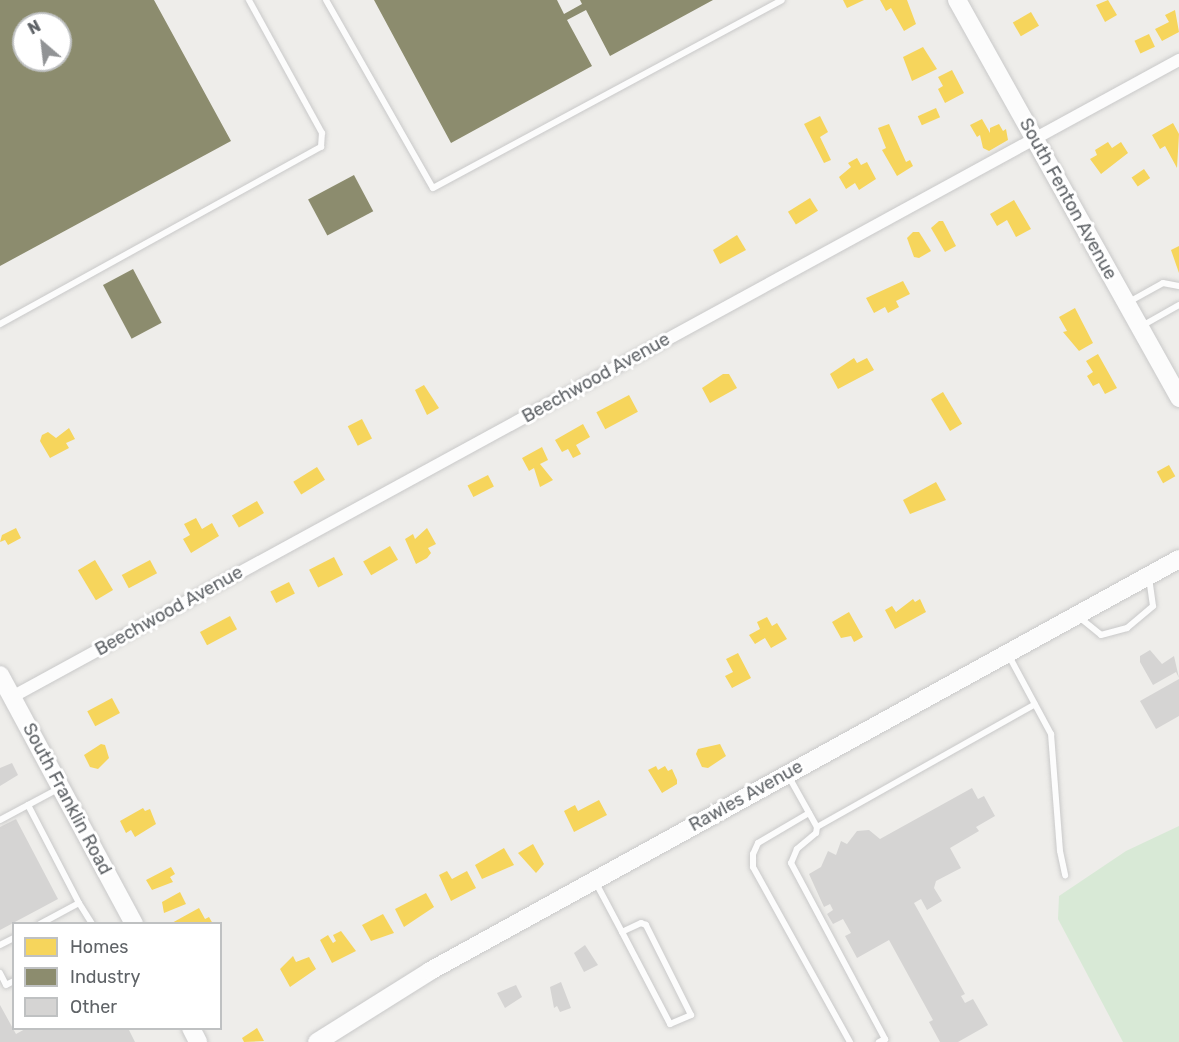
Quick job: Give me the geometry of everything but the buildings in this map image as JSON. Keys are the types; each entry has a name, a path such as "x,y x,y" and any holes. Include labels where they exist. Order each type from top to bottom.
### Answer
{"street":[{"name":"South Fenton Avenue","path":"957,0 1179,398"},
{"name":"Beechwood Avenue","path":"7,695 1179,60"},
{"name":"Rawles Avenue","path":"317,1042 430,971 1179,559"},
{"name":"South Franklin Road","path":"0,675 7,695 60,788 129,922"}],"lane":[{"path":"0,324 321,147 322,133 249,0"},
{"path":"326,0 434,188 782,0"},
{"path":"1126,303 1163,283 1179,286"},
{"path":"1140,327 1179,305"},
{"path":"1077,615 1101,635 1127,628 1153,606 1148,576"},
{"path":"1007,653 1051,734 1065,875"},
{"path":"817,827 1035,704"},
{"path":"788,773 817,827 816,834 796,849 791,863 885,1039 879,1042"},
{"path":"0,820 60,788"},
{"path":"28,805 91,922"},
{"path":"809,813 758,843 753,854 753,867 850,1042"},
{"path":"594,880 670,1024 690,1014 646,925 640,923 622,932"},
{"path":"44,922 79,903"},
{"path":"0,973 6,985 12,982"}],"green space":[{"path":"1179,826 1179,1042 1123,1042 1058,919 1059,896 1126,851"}]}
